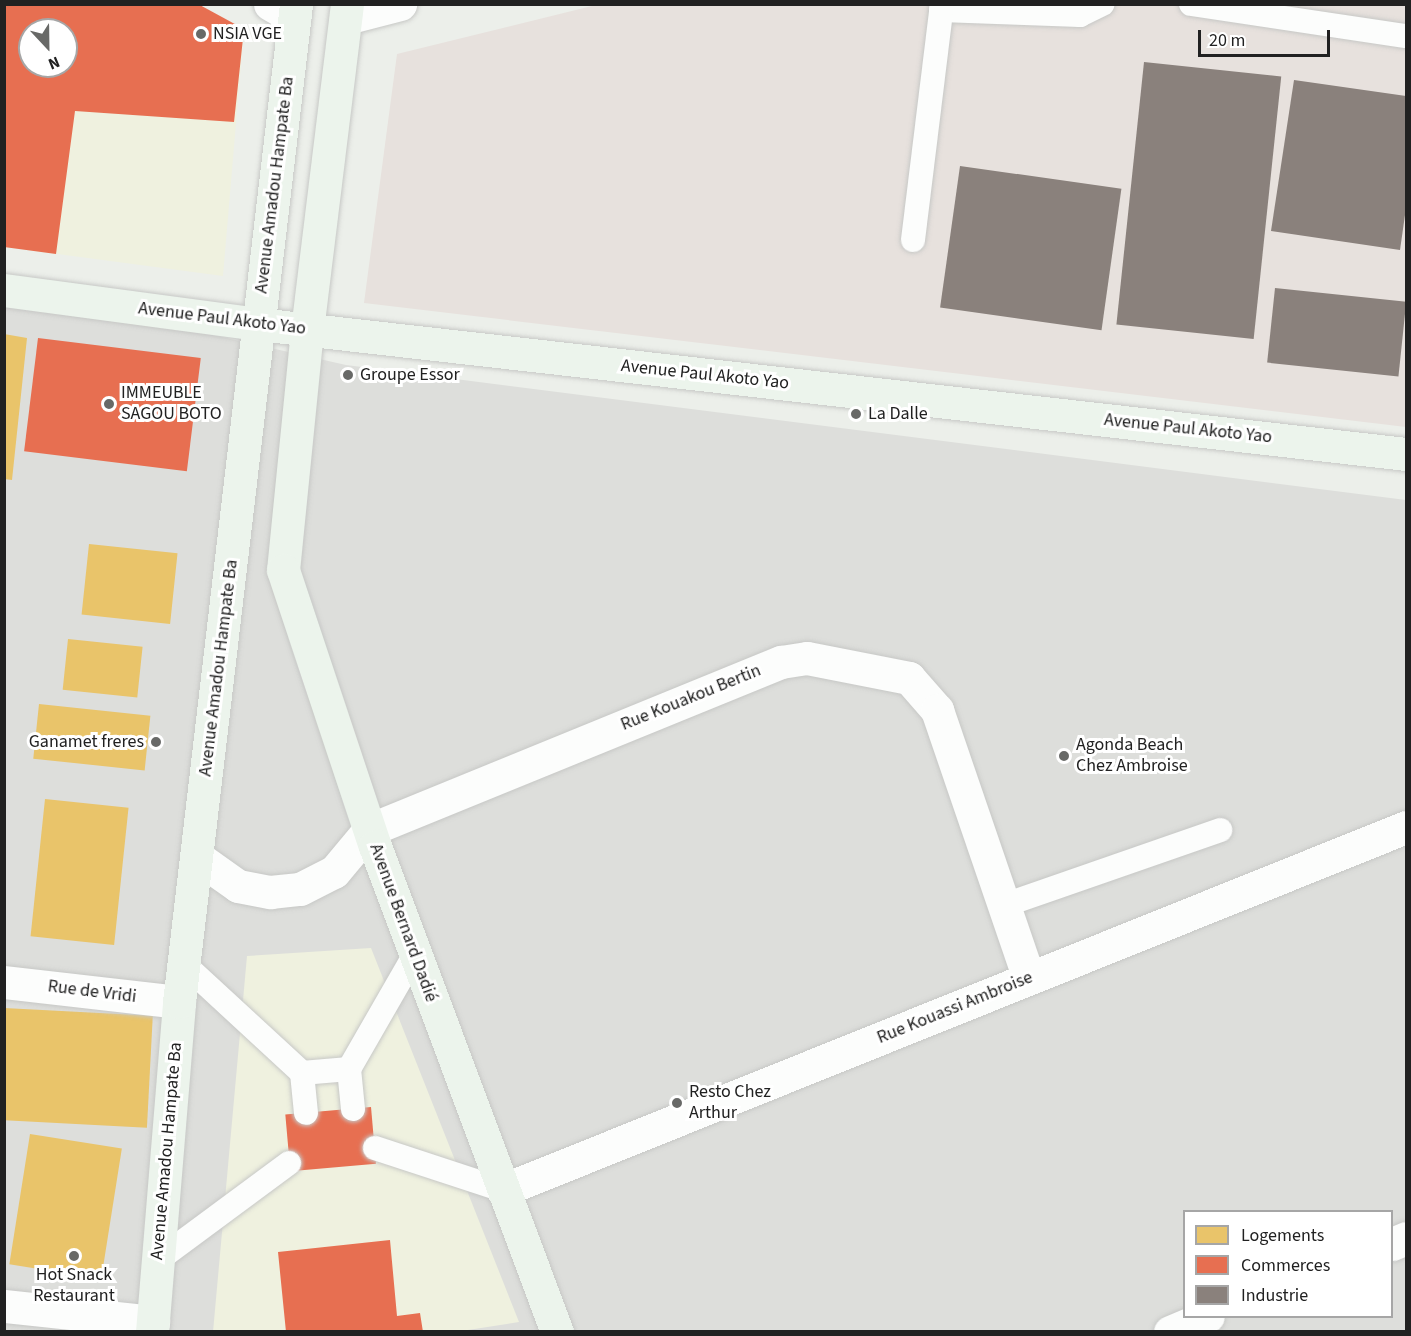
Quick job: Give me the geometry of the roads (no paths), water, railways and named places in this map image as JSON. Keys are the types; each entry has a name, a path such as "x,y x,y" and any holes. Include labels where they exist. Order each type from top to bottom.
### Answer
{"street":[{"path":"307,330 346,11 400,4"},
{"name":"Avenue Amadou Hampate Ba","path":"152,1327 179,1002 258,324 287,9"},
{"name":"Avenue Paul Akoto Yao","path":"4,290 307,330 1407,454"},
{"name":"Avenue Bernard Dadié","path":"307,330 283,570 369,830 414,956 557,1332"},
{"name":"Rue Kouakou Bertin","path":"197,857 238,886 270,892 300,889 333,872 369,830 781,662 807,658 909,678 924,692 937,710 1029,978"},
{"name":"Rue Kouassi Ambroise","path":"503,1190 1407,827"},
{"name":"Rue de Vridi","path":"4,982 179,1002"},
{"path":"1393,1244 1407,1238"},
{"path":"4,1306 152,1327"},
{"path":"1170,1332 1205,1318"}],"lane":[{"path":"913,240 942,7 1080,15 1103,4"},
{"path":"1191,4 1407,36"},
{"path":"1005,904 1220,830"},
{"path":"353,1109 349,1069 414,956"},
{"path":"184,964 302,1073 306,1113"},
{"path":"302,1073 349,1069"},
{"path":"375,1148 503,1190"},
{"path":"158,1260 289,1163"}],"place":[{"name":"NSIA VGE","path":"201,34"},
{"name":"Groupe Essor","path":"348,375"},
{"name":"IMMEUBLE SAGOU BOTO","path":"109,404"},
{"name":"La Dalle","path":"856,414"},
{"name":"Ganamet freres","path":"156,742"},
{"name":"Agonda Beach Chez Ambroise","path":"1064,756"},
{"name":"Resto Chez Arthur","path":"677,1103"},
{"name":"Hot Snack Restaurant","path":"74,1256"}]}
